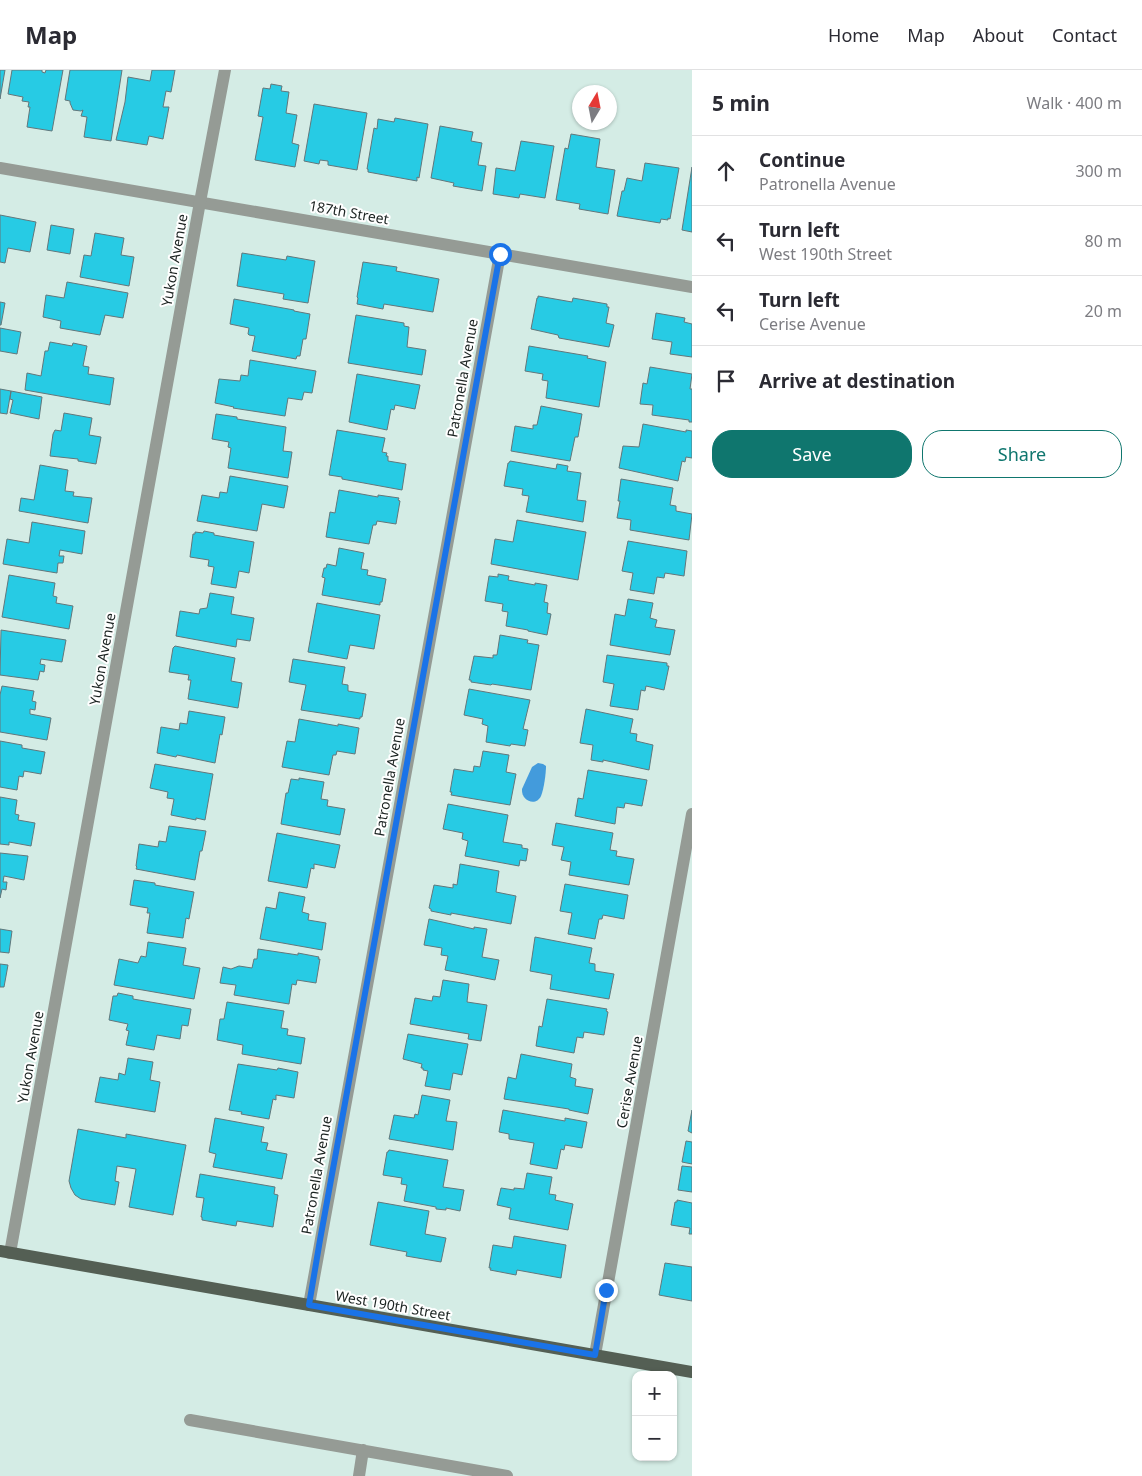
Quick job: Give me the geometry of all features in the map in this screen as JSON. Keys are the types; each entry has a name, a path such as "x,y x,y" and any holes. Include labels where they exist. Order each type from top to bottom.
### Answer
{"main road":[{"name":"West 190th Street","path":"5,1252 692,1372"}],"street":[{"name":"Yukon Avenue","path":"5,1252 225,70"},
{"name":"187th Street","path":"0,168 692,287"},
{"name":"Patronella Avenue","path":"309,1305 500,254"},
{"name":"Cerise Avenue","path":"595,1355 692,814"},
{"path":"190,1420 506,1476"},
{"path":"359,1476 363,1450"}],"water":[{"path":"538,763 546,766 545,781 541,796 533,802 524,797 522,789 532,767"}],"building":[{"path":"0,70 5,70 0,99"},
{"path":"12,70 42,70 45,73 46,70 63,70 52,131 27,127 29,102 22,101 23,97 8,94"},
{"path":"70,70 122,70 111,141 84,137 87,117 81,116 83,110 73,110 70,101 65,100"},
{"path":"152,70 175,70 171,92 166,91 163,107 169,107 163,139 149,136 147,145 116,140 125,102 128,77 150,81"},
{"path":"271,84 282,86 281,91 289,92 286,113 297,115 292,143 299,145 295,167 255,160 263,117 258,116 263,88 270,89"},
{"path":"314,104 367,113 357,170 328,165 328,161 320,160 319,164 304,161"},
{"path":"395,118 428,124 417,181 368,172 374,128 377,129 378,119 394,122"},
{"path":"440,126 473,132 471,141 482,143 478,165 486,166 482,191 453,186 454,183 431,178"},
{"path":"571,134 600,139 596,167 615,170 608,214 579,209 580,204 556,200 565,148 568,149"},
{"path":"521,141 554,146 545,198 520,194 519,198 493,194 496,168 515,171"},
{"path":"645,163 679,168 670,219 661,219 660,223 617,216 622,191 624,191 627,178 642,181"},
{"path":"692,167 692,232 682,230"},
{"path":"0,215 36,222 30,252 8,248 5,263 0,262"},
{"path":"51,225 74,229 70,254 47,250"},
{"path":"95,233 124,238 121,255 134,257 129,286 80,277 84,255 91,256"},
{"path":"242,253 286,260 287,256 315,261 308,303 283,299 284,294 237,286"},
{"path":"363,262 397,267 396,271 439,279 433,312 384,304 383,309 357,304"},
{"path":"67,282 128,293 123,318 105,315 100,335 60,328 61,321 43,317 46,295 64,298"},
{"path":"538,296 572,302 573,298 607,304 607,307 609,307 606,323 614,325 609,347 559,338 558,335 531,329"},
{"path":"234,299 310,314 306,339 303,339 300,356 297,356 296,359 252,351 255,336 248,334 249,328 230,324"},
{"path":"0,302 5,303 1,325 0,325"},
{"path":"656,313 685,318 684,322 692,324 692,357 670,354 672,342 652,339"},
{"path":"356,315 404,323 404,326 409,327 407,347 426,350 422,375 348,363"},
{"path":"0,328 21,332 17,354 0,351"},
{"path":"50,342 72,346 73,343 87,346 83,366 89,367 88,374 114,378 110,405 25,390 27,373 41,376 45,351 48,351"},
{"path":"529,346 588,356 587,358 606,362 599,407 546,398 548,381 542,380 543,374 525,371"},
{"path":"250,360 316,371 312,393 304,392 302,400 288,398 285,416 233,408 215,403 219,379 240,381 241,375 248,376"},
{"path":"650,367 692,374 690,389 692,389 692,422 652,415 653,405 640,404 643,383 647,384"},
{"path":"357,374 420,385 415,409 395,405 394,410 391,409 387,430 349,422"},
{"path":"0,389 11,391 7,414 0,413"},
{"path":"11,391 42,397 39,419 10,413 13,400 10,399"},
{"path":"541,406 582,414 578,437 575,437 570,461 511,451 515,426 533,429 533,425 537,425"},
{"path":"64,413 92,418 89,435 101,437 96,464 78,461 78,459 50,456 53,434 55,430 61,431"},
{"path":"216,414 286,427 283,451 292,452 288,478 228,468 231,448 228,447 229,442 212,439"},
{"path":"643,424 686,432 686,430 692,431 692,458 686,457 685,462 682,461 678,481 619,468 623,446 639,447"},
{"path":"337,430 385,438 382,452 387,453 388,461 406,464 402,490 329,475"},
{"path":"510,461 556,469 557,464 568,466 567,471 581,473 577,500 586,501 583,522 526,512 529,496 522,495 523,489 504,486"},
{"path":"40,465 68,470 65,491 74,492 73,496 92,498 88,523 19,511 21,498 34,500"},
{"path":"230,476 288,486 284,508 262,504 257,531 197,521 202,495 219,498 220,492 227,493"},
{"path":"621,479 673,488 670,505 676,506 676,511 692,514 689,540 630,530 631,520 617,518"},
{"path":"339,490 378,497 378,495 399,498 396,524 377,521 376,525 373,525 369,544 326,537 330,512 335,513"},
{"path":"517,520 586,532 578,580 491,564 495,539 513,542"},
{"path":"32,522 85,531 82,554 60,550 59,556 64,556 63,563 58,563 57,573 3,564 7,539 29,543"},
{"path":"204,531 214,533 214,535 254,542 249,573 239,571 236,588 211,584 214,567 208,566 209,560 190,557 193,534 195,532 203,533"},
{"path":"628,541 687,551 684,576 665,573 664,578 657,577 654,594 630,590 633,573 622,571"},
{"path":"339,548 364,553 361,569 368,570 367,575 386,579 380,605 322,595 325,578 322,577 324,568 326,568 327,564 336,566"},
{"path":"498,574 509,576 508,580 535,585 535,583 547,585 544,602 548,603 547,613 551,614 547,635 506,626 508,612 502,611 503,604 485,601 489,576 498,577"},
{"path":"9,575 55,583 53,596 57,597 56,603 73,606 69,629 2,617"},
{"path":"210,593 234,597 231,614 254,618 250,641 237,639 236,647 176,636 180,611 199,614 200,609 207,608"},
{"path":"628,599 653,603 650,618 657,620 655,627 675,630 670,655 610,645 615,614 625,616"},
{"path":"317,603 380,615 374,649 350,645 347,659 308,652"},
{"path":"1,630 66,640 62,662 41,659 40,664 45,665 44,672 40,671 38,680 0,675"},
{"path":"500,635 528,640 527,643 539,645 531,690 471,682 469,680 474,656 493,658 493,655 497,655"},
{"path":"175,646 235,658 231,681 242,683 238,708 188,699 191,680 188,680 189,675 169,672"},
{"path":"607,655 667,663 667,666 669,666 664,690 646,686 645,691 641,690 638,710 610,706 614,684 603,682"},
{"path":"293,659 345,667 342,684 348,685 348,691 366,694 362,717 360,719 301,710 306,685 289,682"},
{"path":"2,686 34,691 32,701 36,702 35,710 30,709 30,714 51,718 47,740 0,732 0,695"},
{"path":"469,689 530,700 523,729 528,730 525,746 511,744 510,746 486,742 488,726 482,724 483,719 464,715"},
{"path":"586,709 633,719 630,733 637,734 636,741 653,745 649,770 603,760 603,762 591,760 593,745 580,743"},
{"path":"189,711 225,717 215,763 157,753 161,727 179,730 180,723 187,724"},
{"path":"299,719 359,728 355,754 337,751 336,755 333,755 329,775 282,767 287,741 295,742"},
{"path":"0,741 22,745 22,748 45,752 41,774 24,771 23,777 19,776 17,790 0,787"},
{"path":"483,751 509,755 506,772 516,774 510,805 451,795 454,769 473,772 474,766 480,767"},
{"path":"155,764 213,774 205,820 171,815 174,799 167,798 168,792 150,788"},
{"path":"588,770 647,780 642,806 625,803 624,808 617,807 615,824 575,816 578,798 583,799"},
{"path":"299,778 324,782 321,799 328,800 327,806 345,809 340,835 281,824 286,793 288,793 291,779 299,780"},
{"path":"0,797 17,800 15,814 19,815 18,820 35,823 31,846 9,842 9,845 0,844"},
{"path":"448,804 508,815 503,842 522,845 522,848 528,849 526,861 520,860 519,866 465,856 468,841 462,839 463,833 443,829"},
{"path":"556,823 613,833 610,850 617,851 616,856 634,859 629,885 569,875 571,862 561,860 564,847 552,845"},
{"path":"169,826 206,831 195,880 136,869 139,844 158,847 159,841 166,842"},
{"path":"277,833 340,845 335,868 314,864 314,869 311,868 307,888 268,881"},
{"path":"0,853 28,856 24,880 4,876 3,882 7,882 6,890 2,889 0,898"},
{"path":"460,864 499,871 496,892 516,896 511,924 431,911 429,908 434,885 453,888 453,884 457,885"},
{"path":"134,880 194,892 189,919 186,918 183,938 147,933 150,913 147,913 148,908 130,905"},
{"path":"565,884 628,895 624,919 603,915 602,919 599,919 595,939 568,934 572,913 560,911"},
{"path":"279,892 305,897 302,912 309,914 308,920 326,923 322,950 260,939 266,907 276,909"},
{"path":"429,919 474,929 474,927 487,929 482,957 499,960 495,980 445,970 448,956 441,955 442,948 424,945"},
{"path":"0,929 12,931 9,953 0,952"},
{"path":"535,937 592,948 589,963 595,964 595,971 614,974 609,999 550,989 552,975 530,971"},
{"path":"148,942 186,948 183,965 200,968 194,999 114,985 119,959 138,963 141,956 146,957"},
{"path":"258,949 319,957 316,983 297,980 296,985 292,984 289,1004 234,995 236,985 220,983 223,967 231,969 239,966 252,968 254,959 257,959"},
{"path":"0,964 8,965 4,987 0,987"},
{"path":"443,980 469,984 467,1002 487,1005 481,1041 468,1039 469,1034 410,1024 415,998 432,1001 433,996 440,997"},
{"path":"118,993 133,996 133,999 191,1009 188,1026 182,1025 180,1039 157,1035 154,1050 126,1045 129,1031 126,1030 128,1024 109,1020 113,996 117,996"},
{"path":"547,999 607,1009 604,1035 584,1032 583,1038 577,1037 574,1053 536,1046 539,1026 542,1027"},
{"path":"227,1002 284,1011 281,1028 288,1029 287,1035 305,1038 301,1064 242,1054 243,1045 217,1040 220,1019 224,1019"},
{"path":"408,1034 468,1044 462,1075 453,1073 450,1090 425,1086 428,1071 421,1068 422,1064 403,1059"},
{"path":"521,1054 572,1064 570,1077 576,1079 575,1086 593,1089 588,1114 569,1109 504,1099 508,1077 516,1079"},
{"path":"128,1058 153,1062 150,1080 160,1082 155,1112 95,1102 100,1077 118,1080 119,1073 125,1075"},
{"path":"238,1064 298,1072 294,1098 276,1095 276,1100 273,1099 269,1119 229,1110"},
{"path":"422,1095 450,1100 446,1121 457,1122 453,1150 389,1139 394,1115 414,1118 415,1114 418,1115"},
{"path":"503,1110 565,1121 565,1118 587,1122 582,1148 565,1145 564,1150 561,1149 557,1169 530,1164 534,1143 509,1139 509,1134 499,1132"},
{"path":"692,1110 692,1133 688,1131"},
{"path":"215,1118 264,1127 261,1142 268,1143 266,1150 287,1154 282,1179 213,1167 216,1154 209,1152"},
{"path":"78,1129 126,1138 126,1134 186,1145 173,1215 129,1207 136,1169 117,1166 115,1181 119,1182 115,1205 81,1199 75,1195 69,1181"},
{"path":"686,1141 692,1142 692,1164 682,1162"},
{"path":"389,1150 448,1160 443,1187 464,1190 460,1211 446,1208 446,1210 436,1209 436,1207 404,1201 407,1185 401,1184 402,1178 383,1175"},
{"path":"682,1166 692,1167 692,1192 678,1190"},
{"path":"527,1173 552,1177 549,1194 556,1195 555,1200 573,1204 568,1230 509,1219 511,1208 497,1205 501,1188 524,1189"},
{"path":"200,1174 275,1187 274,1194 278,1195 273,1227 237,1221 236,1226 202,1220 204,1198 196,1197"},
{"path":"677,1200 692,1203 692,1234 689,1234 690,1228 671,1225"},
{"path":"378,1202 429,1211 425,1234 446,1238 441,1262 406,1256 407,1252 370,1245"},
{"path":"514,1236 566,1245 561,1278 517,1270 516,1275 490,1270 493,1245 512,1248"},
{"path":"665,1263 692,1267 692,1301 659,1295"}],"route":[{"path":"500,254 309,1305 595,1355 606,1290"}]}
